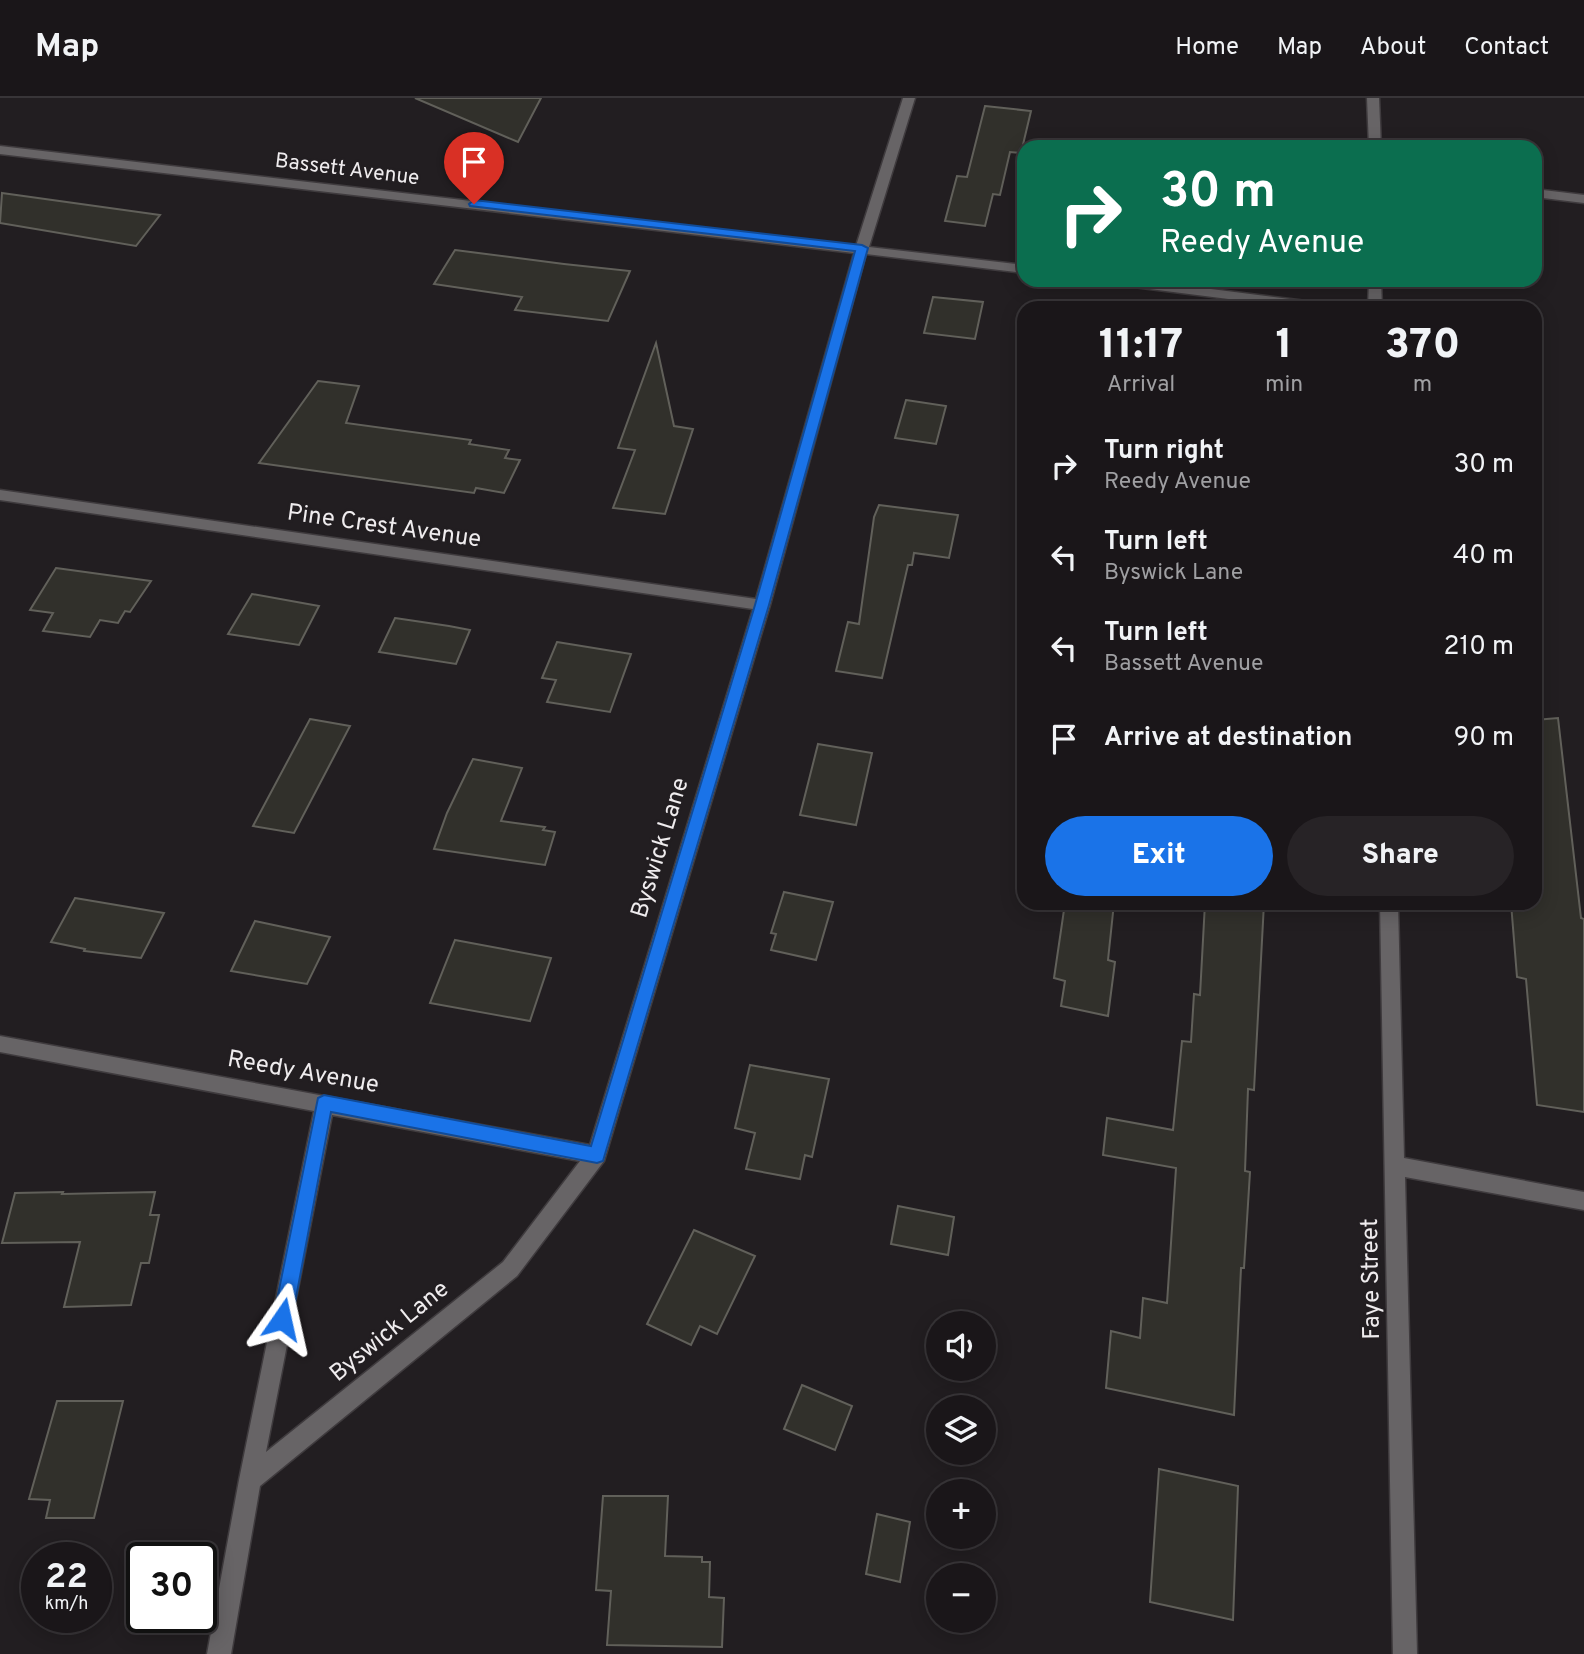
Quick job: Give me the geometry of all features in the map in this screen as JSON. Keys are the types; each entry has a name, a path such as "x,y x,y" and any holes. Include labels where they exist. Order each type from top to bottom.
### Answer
{"street":[{"name":"Byswick Lane","path":"250,1480 510,1269 597,1155 762,605 862,248 909,98"},
{"path":"1373,98 1375,140"},
{"name":"Bassett Avenue","path":"0,149 1017,268"},
{"path":"1542,194 1584,199"},
{"path":"1165,287 1275,301"},
{"name":"Pine Crest Avenue","path":"0,495 762,605"},
{"name":"Faye Street","path":"1389,910 1405,1654"},
{"name":"Reedy Avenue","path":"0,1044 597,1155"},
{"path":"219,1654 250,1480 324,1103"},
{"path":"1396,1166 1584,1201"}],"building":[{"path":"415,98 541,98 518,142"},
{"path":"985,106 1031,111 1024,140 1017,140 1017,153 1010,152 1000,195 993,194 985,226 945,221 957,176 967,177"},
{"path":"2,193 160,215 136,246 0,223"},
{"path":"455,250 630,271 608,321 515,310 522,297 434,284"},
{"path":"933,297 983,302 975,339 924,333"},
{"path":"656,343 674,426 693,429 665,514 613,508 635,450 618,448"},
{"path":"318,381 359,386 346,423 471,440 469,444 509,450 505,458 520,460 504,493 476,488 474,493 259,463"},
{"path":"906,400 946,406 936,444 895,438"},
{"path":"879,505 958,515 949,558 914,553 912,565 908,565 882,678 836,671 848,622 859,624 874,517"},
{"path":"56,568 151,581 130,612 125,611 118,623 100,620 90,637 43,631 53,613 30,610"},
{"path":"252,594 319,606 299,645 228,634"},
{"path":"395,618 470,630 456,664 379,652"},
{"path":"557,642 631,654 610,712 547,702 556,680 542,678"},
{"path":"1558,718 1581,918 1584,919 1584,1112 1537,1105 1526,979 1517,977 1512,910 1542,910 1542,719"},
{"path":"310,719 350,726 294,833 253,826"},
{"path":"818,744 872,753 856,825 800,815"},
{"path":"473,759 522,768 501,821 545,827 543,830 555,832 545,865 434,849 447,813"},
{"path":"784,892 833,902 816,960 771,950 776,934 771,933"},
{"path":"75,898 164,913 141,958 84,951 85,949 51,942"},
{"path":"1064,910 1113,910 1108,960 1115,962 1108,1016 1061,1006 1065,981 1054,978"},
{"path":"1205,910 1264,910 1254,1090 1248,1089 1245,1171 1250,1172 1244,1268 1241,1268 1234,1415 1106,1388 1111,1331 1140,1338 1143,1298 1167,1303 1176,1168 1103,1155 1107,1118 1173,1130 1182,1041 1191,1042 1194,994 1200,995"},
{"path":"255,921 330,937 307,984 231,971"},
{"path":"455,940 551,958 530,1021 430,1003"},
{"path":"750,1065 829,1079 812,1157 805,1155 800,1179 746,1169 755,1133 735,1128"},
{"path":"63,1192 62,1194 155,1192 150,1215 159,1215 149,1263 141,1263 131,1305 64,1307 80,1242 2,1243 15,1193"},
{"path":"898,1206 954,1217 948,1255 891,1244"},
{"path":"694,1230 755,1256 717,1334 700,1326 691,1345 647,1324"},
{"path":"802,1385 852,1406 835,1450 784,1429"},
{"path":"57,1401 123,1401 94,1518 46,1518 50,1500 29,1499"},
{"path":"1159,1469 1238,1486 1233,1620 1150,1602"},
{"path":"603,1496 668,1496 665,1556 702,1557 702,1562 710,1562 709,1597 724,1598 722,1647 607,1645 611,1591 596,1590"},
{"path":"877,1514 910,1522 900,1582 866,1574"}],"route":[{"path":"282,1319 324,1103 597,1155 762,605 862,248 474,204"}]}
